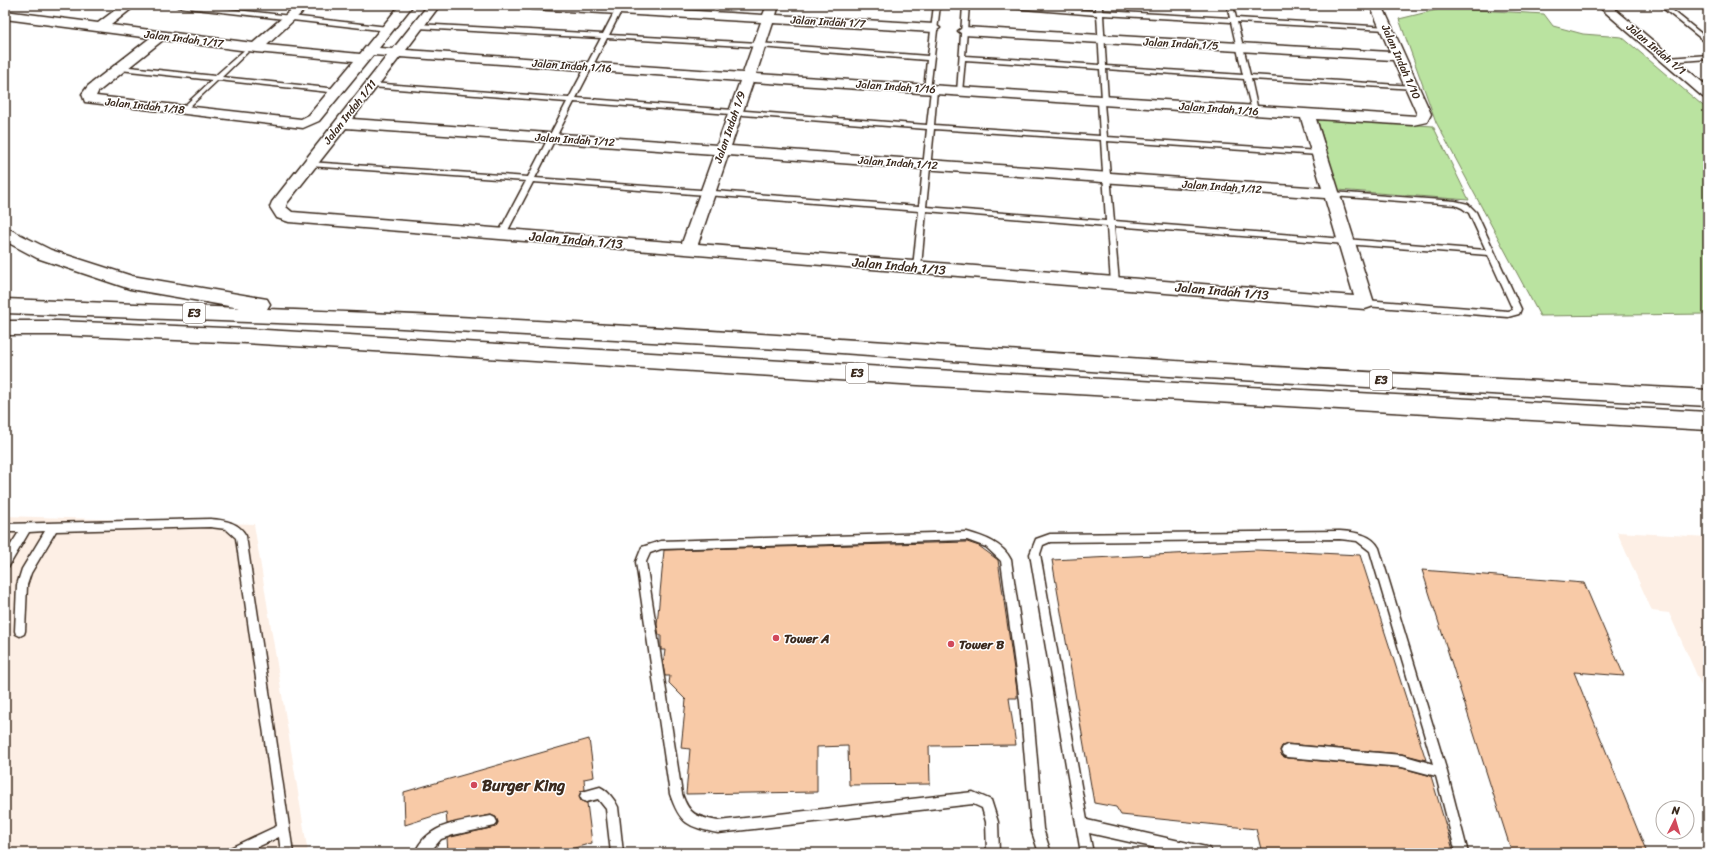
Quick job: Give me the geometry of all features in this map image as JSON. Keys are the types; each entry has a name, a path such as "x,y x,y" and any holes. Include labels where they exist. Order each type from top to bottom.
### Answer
{"highway":[{"path":"5,233 44,254 130,282 291,309 384,320"},
{"name":"E3","path":"5,306 384,320 821,345 1133,366 1708,398"},
{"name":"E3","path":"5,328 58,328 247,336 918,377 1708,421"}],"street":[{"path":"101,27 130,5"},
{"path":"253,47 304,5"},
{"name":"Jalan Indah 1/11","path":"296,124 303,124 314,118 338,91 407,5"},
{"name":"Jalan Indah 1/11","path":"289,216 283,214 278,207 309,164 434,5"},
{"name":"Jalan Indah 1/7","path":"531,5 619,8 768,19 934,28"},
{"name":"Jalan Indah 1/9","path":"688,249 773,5"},
{"name":"Jalan Indah 1/10","path":"1376,5 1424,114 1422,119"},
{"name":"Jalan Indah 1/1","path":"1603,5 1708,94"},
{"name":"Jalan Indah 1/17","path":"5,15 253,47 366,55"},
{"name":"Jalan Indah 1/5","path":"964,31 1399,56"},
{"name":"Jalan Indah 1/18","path":"160,36 92,89 89,94 90,99 184,109 296,124"},
{"name":"Jalan Indah 1/16","path":"366,55 396,54 1255,111 1413,121 1422,119"},
{"path":"1307,114 1365,303"},
{"name":"Jalan Indah 1/12","path":"342,123 1332,194"},
{"name":"Jalan Indah 1/13","path":"289,216 1365,303"}],"lane":[{"path":"178,5 388,29"},
{"path":"916,267 932,127 930,58 937,5"},
{"path":"959,92 966,5"},
{"path":"999,5 1099,13 1386,28"},
{"path":"1099,5 1103,68 1103,139 1115,283"},
{"path":"1230,5 1255,111"},
{"path":"1662,5 1708,42"},
{"path":"502,234 619,8"},
{"path":"417,26 759,45 930,58"},
{"path":"184,109 253,47"},
{"path":"1668,60 1708,57"},
{"path":"962,58 1413,88"},
{"path":"120,68 338,91"},
{"path":"371,86 932,127 1319,153"},
{"path":"309,164 708,192 1346,243 1491,253"},
{"name":"Jalan Indah 1/12","path":"1332,194 1465,206 1472,212 1491,253"},
{"name":"Jalan Indah 1/13","path":"1365,303 1513,314 1517,309 1491,253"},
{"path":"5,528 210,523 228,525 241,536 287,853"},
{"path":"5,564 27,527"},
{"path":"20,632 22,585 26,572 54,527"},
{"path":"1087,853 1035,554 1039,542 1050,538 1340,535 1359,537 1374,548 1441,772 1462,853"},
{"path":"993,853 992,822 987,804 972,798 718,827 698,823 681,812 676,794 641,562 646,550 660,545 968,536 982,540 998,549 1006,560 1026,702 1037,829 1045,853"},
{"path":"1287,751 1402,761 1441,772"},
{"path":"586,796 600,793 612,807 617,853"},
{"path":"421,853 436,835 453,829 491,822"},
{"path":"1082,825 1206,853"},
{"path":"232,853 283,829"}],"shaded area":[{"path":"5,516 254,524 308,853 5,853"},
{"path":"1617,532 1708,537 1708,700 1669,613 1652,611"}],"green space":[{"path":"1444,8 1544,14 1553,26 1583,34 1622,37 1708,110 1708,314 1540,316 1436,122 1399,19"},
{"path":"1317,118 1433,126 1469,200 1338,190"}],"building":[{"path":"967,542 979,546 998,560 1017,690 1017,698 1009,698 1016,745 929,746 930,784 849,785 848,746 817,747 817,792 686,794 690,749 681,748 686,700 669,683 670,676 665,676 663,665 665,650 661,650 661,635 659,635 657,625 664,550"},
{"path":"1256,550 1360,555 1426,760 1402,754 1287,744 1282,746 1280,750 1282,756 1287,758 1402,768 1431,776 1454,853 1262,853 1256,829 1121,815 1116,807 1094,803 1052,560"},
{"path":"1422,570 1584,583 1624,676 1574,672 1647,853 1512,853"},
{"path":"589,739 594,777 584,779 585,790 581,791 579,797 581,801 587,803 592,843 557,853 448,853 447,838 495,827 498,823 496,817 491,815 447,824 446,812 405,825 404,792"}],"place":[{"name":"Tower A","path":"776,638"},
{"name":"Tower B","path":"951,644"},
{"name":"Burger King","path":"474,785"}]}
